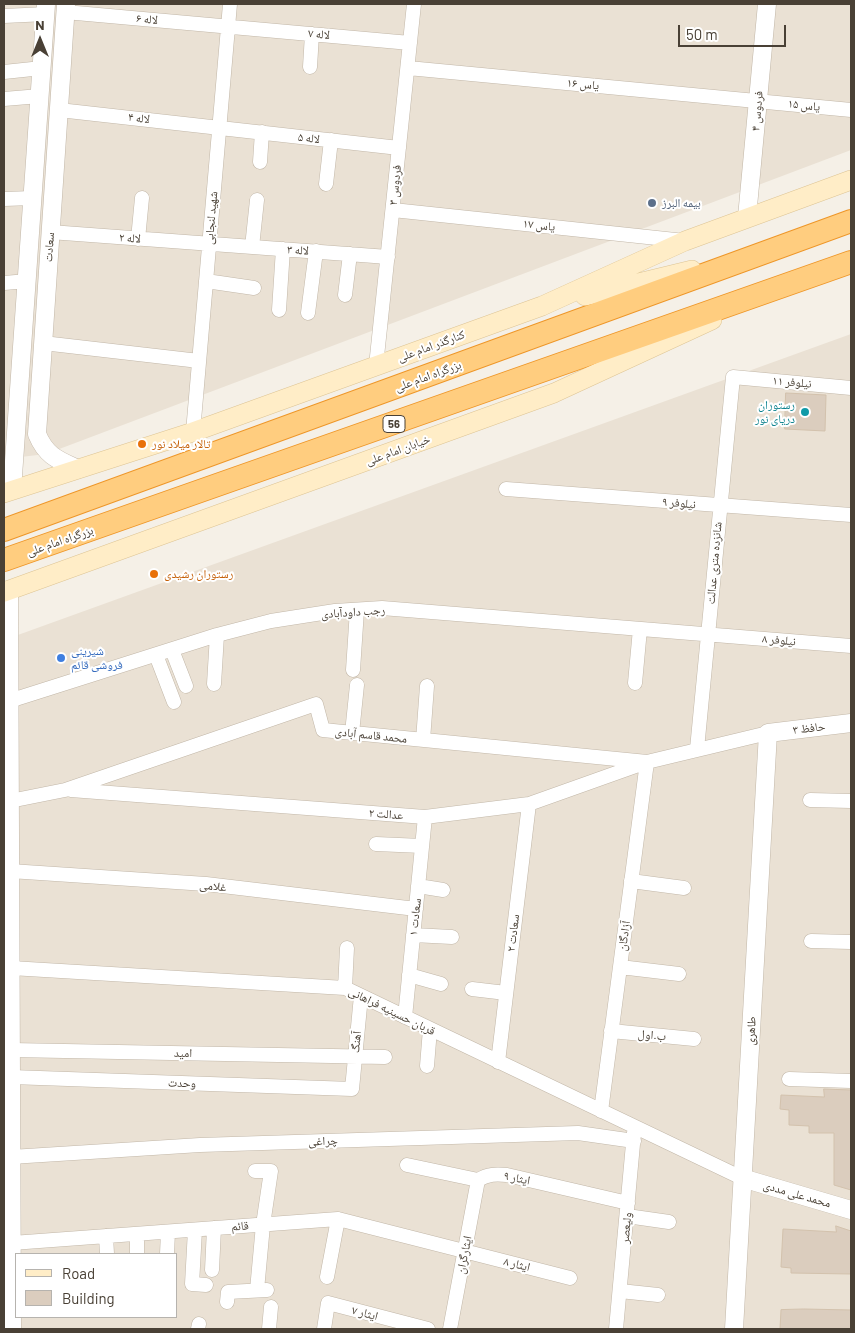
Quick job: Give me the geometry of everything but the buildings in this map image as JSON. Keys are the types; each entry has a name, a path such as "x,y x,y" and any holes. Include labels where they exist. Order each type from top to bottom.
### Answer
{"highway":[{"name":"بزرگراه امام علی","path":"4,530 851,221"},
{"name":"بزرگراه امام علی","path":"4,560 851,262"}],"main road":[{"name":"کنارگذر امام علی","path":"8,491 193,432 542,306 685,240 851,180"},
{"path":"542,306 767,252"},
{"name":"خیابان امام علی","path":"6,591 554,394 783,287"}],"street":[{"name":"شهید لنجابی","path":"193,432 230,4"},
{"name":"فردوس ۳","path":"376,366 414,4"},
{"name":"فردوس ۴","path":"747,217 766,4"},
{"name":"لاله ۶","path":"66,8 228,26"},
{"name":"سعادت","path":"37,434 66,8"},
{"name":"سعادت","path":"8,491 18,432 46,9"},
{"path":"4,16 46,9"},
{"name":"لاله ۷","path":"228,26 410,43"},
{"path":"310,66 312,34"},
{"path":"4,72 42,68"},
{"name":"یاس ۱۶","path":"408,68 758,100"},
{"path":"4,99 40,96"},
{"name":"یاس ۱۵","path":"758,100 851,110"},
{"name":"لاله ۴","path":"59,110 219,127"},
{"name":"لاله ۵","path":"219,127 399,148"},
{"path":"260,162 262,132"},
{"path":"326,184 331,140"},
{"path":"4,199 33,198"},
{"path":"138,239 142,198"},
{"path":"252,247 257,200"},
{"name":"یاس ۱۷","path":"393,210 685,240"},
{"name":"لاله ۲","path":"50,232 209,244"},
{"name":"لاله ۳","path":"209,244 388,256"},
{"path":"279,310 283,249"},
{"path":"308,313 316,251"},
{"path":"344,295 350,254"},
{"path":"4,282 28,281"},
{"path":"206,281 254,288"},
{"path":"43,342 199,361"},
{"name":"نیلوفر ۱۱","path":"733,377 851,388"},
{"name":"شانزده متری عدالت","path":"698,749 733,377"},
{"path":"18,432 27,438 37,434 42,446 48,453 59,461 78,469"},
{"name":"نیلوفر ۹","path":"506,488 851,516"},
{"path":"6,591 10,801 10,871 7,894 11,968 12,1329"},
{"name":"رجب داودآبادی","path":"9,701 271,621 335,611 382,608 708,634"},
{"path":"353,670 357,610"},
{"path":"635,683 640,629"},
{"name":"نیلوفر ۸","path":"708,634 851,646"},
{"path":"214,684 217,636"},
{"path":"172,650 186,686"},
{"path":"156,655 174,702"},
{"path":"352,733 357,686"},
{"path":"423,740 427,686"},
{"name":"محمد قاسم آبادی","path":"10,801 66,790 316,704 324,730 647,762"},
{"name":"حافظ ۳","path":"768,733 851,723"},
{"name":"عدالت ۲","path":"66,790 425,817 529,804 647,762 768,733"},
{"name":"طاهری","path":"734,1329 768,733"},
{"name":"آزادگان","path":"600,1111 647,762"},
{"path":"810,800 851,801"},
{"name":"سعادت ۲","path":"498,1062 529,804"},
{"name":"سعادت ۱","path":"405,1017 425,817"},
{"path":"376,844 422,846"},
{"name":"غلامی","path":"10,871 206,884 416,909"},
{"path":"631,881 684,888"},
{"path":"418,886 443,890"},
{"path":"413,935 452,937"},
{"path":"811,941 851,942"},
{"path":"345,988 347,948"},
{"path":"620,967 679,974"},
{"name":"قربان حسینیه فراهانی","path":"11,968 345,988 600,1111 634,1134 742,1178"},
{"path":"409,975 441,984"},
{"path":"472,989 506,993"},
{"name":"آهنگ","path":"352,1088 361,996"},
{"path":"427,1066 430,1029"},
{"name":"ب.اول","path":"611,1031 694,1039"},
{"name":"امید","path":"11,1050 385,1057"},
{"name":"وحدت","path":"11,1077 352,1088"},
{"path":"789,1080 851,1081"},
{"name":"چراغی","path":"11,1157 200,1145 578,1133 634,1134"},
{"name":"ولیعصر","path":"616,1329 634,1134"},
{"name":"ایثار ۹","path":"406,1165 478,1180 495,1174 507,1175 669,1222"},
{"path":"227,1302 228,1292 262,1290 263,1225 271,1171 255,1171"},
{"name":"محمد علی مددی","path":"742,1178 851,1210"},
{"name":"ایثارگران","path":"450,1329 478,1180"},
{"path":"327,1277 338,1219"},
{"name":"قائم","path":"12,1243 338,1219 464,1250"},
{"path":"212,1270 214,1228"},
{"path":"196,1230 192,1284 206,1285"},
{"path":"166,1253 168,1232"},
{"path":"136,1253 137,1234"},
{"path":"106,1236 108,1253"},
{"name":"ایثار ۸","path":"464,1250 570,1278"},
{"path":"620,1291 658,1295"},
{"name":"ایثار ۷","path":"324,1329 328,1303 428,1329"},
{"path":"269,1329 271,1307"}],"shaded area":[{"path":"4,4 851,4 851,150 46,454 4,459"},
{"path":"851,334 851,1329 4,1329 4,640"}],"place":[{"name":"بیمه البرز","path":"652,203"},
{"name":"رستوران دریای نور","path":"805,412"},
{"name":"تالار میلاد نور","path":"142,444"},
{"name":"رستوران رشیدی","path":"154,574"},
{"name":"شیرینی فروشی قائم","path":"61,658"}]}
